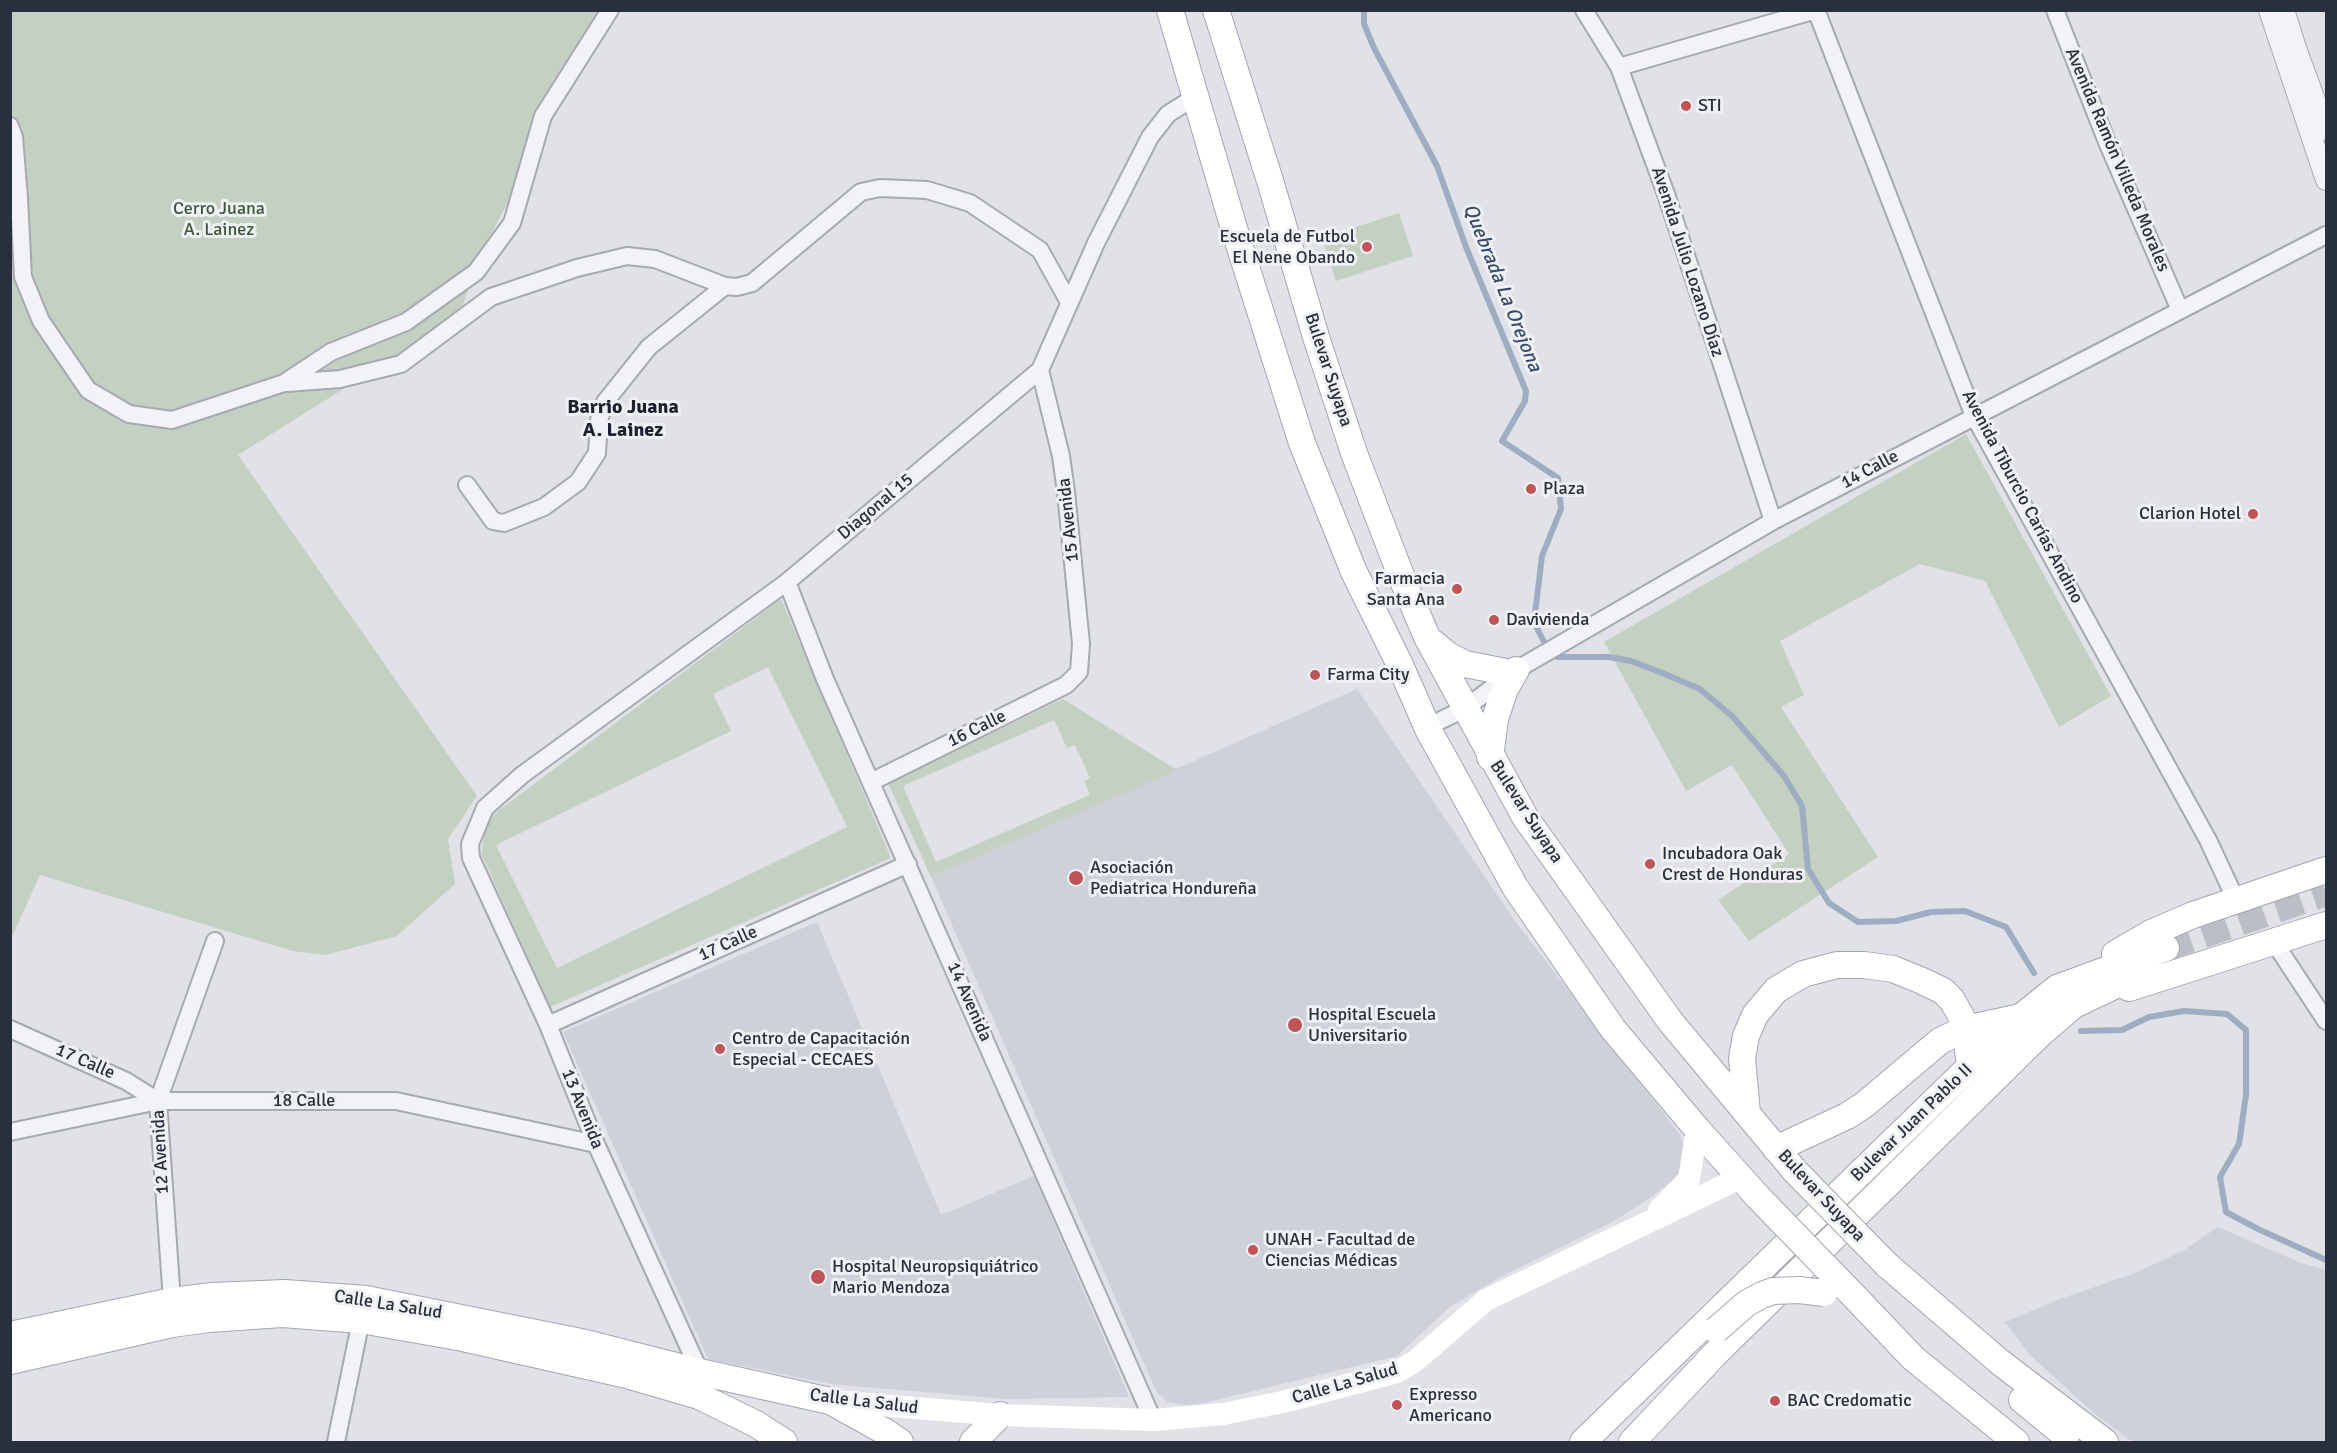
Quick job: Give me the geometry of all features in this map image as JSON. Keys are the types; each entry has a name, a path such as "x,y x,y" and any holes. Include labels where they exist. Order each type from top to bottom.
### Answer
{"main road":[{"path":"1170,10 1236,235 1302,443 1354,572 1400,665 1427,728 1515,887 1613,1029 1740,1178 1913,1358 2016,1443"},
{"name":"Bulevar Suyapa","path":"1216,10 1316,337 1354,453 1402,581 1426,637 1525,817 1670,1022 1795,1171 1887,1265 2001,1363 2105,1443"},
{"path":"1426,637 1448,655 1465,664 1514,671 1505,688 1496,718 1490,757"},
{"path":"2065,997 2151,933 2236,900 2326,870"},
{"path":"2065,997 2274,942 2326,925"},
{"name":"Bulevar Juan Pablo II","path":"1583,1443 2021,1017 2168,953"},
{"path":"1747,1113 1742,1058 1746,1036 1755,1015 1776,990 1803,974 1837,965 1864,965 1893,969 1943,991 1952,1000 1965,1029 1970,1065"},
{"name":"Bulevar Juan Pablo II","path":"1632,1443 1724,1345 2030,1045 2065,997"},
{"path":"1776,1149 1847,1116 1864,1105 1940,1041 1965,1029 2021,1017"},
{"name":"Calle La Salud","path":"1647,1221 1689,1179 1697,1130"},
{"name":"Calle La Salud","path":"10,1361 172,1324 282,1314 361,1320 530,1353 627,1375 785,1391 830,1401 1000,1415 1153,1420 1223,1414 1287,1401 1397,1372 1414,1362 1486,1300 1647,1221 1716,1192 1740,1178"},
{"path":"1601,1443 1716,1330 1747,1303 1762,1295 1773,1291 1799,1290 1824,1293 1881,1325"},
{"path":"1919,1292 1922,1312 1939,1333 2066,1436"},
{"name":"Calle La Salud","path":"10,1335 172,1301 249,1293 322,1294 366,1299 586,1343 699,1384"},
{"path":"699,1384 737,1414 784,1443"},
{"path":"737,1414 743,1407 760,1397 785,1391"},
{"path":"830,1401 884,1431 900,1443"},
{"path":"974,1443 1000,1415"}],"street":[{"path":"284,383 331,352 406,322 476,272 512,223 543,116 610,10"},
{"name":"Avenida Julio Lozano Díaz","path":"1584,10 1619,67 1666,194 1773,521"},
{"path":"1619,67 1816,10"},
{"name":"Avenida Tiburcio Carías Andino","path":"1816,10 1974,416 2208,840 2236,900"},
{"name":"Avenida Ramón Villeda Morales","path":"2055,10 2107,142 2180,310"},
{"path":"2269,10 2326,180"},
{"path":"2284,10 2326,130"},
{"name":"Diagonal 15","path":"470,844 485,808 522,775 787,582 1040,370 1096,243 1150,137 1168,114 1196,97"},
{"path":"10,126 14,147 23,277 41,321 88,390 129,414 172,420 284,383 340,379 401,364 491,297 577,268 627,256 655,259 724,286 752,283 861,192 880,188 927,190 970,202 1040,250 1070,302"},
{"name":"14 Calle","path":"1427,728 1464,709 1514,671 1773,521 2326,235"},
{"path":"467,485 494,521 504,523 544,507 578,482 597,453 598,420 605,402 649,347 724,286"},
{"name":"15 Avenida","path":"1040,370 1061,456 1066,492 1081,644 1079,672"},
{"name":"14 Avenida","path":"787,582 825,679 1153,1420"},
{"name":"16 Calle","path":"871,782 1066,685 1079,672"},
{"name":"13 Avenida","path":"470,844 471,858 548,1025 596,1144 699,1384"},
{"name":"17 Calle","path":"548,1025 908,864"},
{"name":"12 Avenida","path":"172,1301 158,1101 215,941"},
{"path":"2274,942 2326,1021"},
{"name":"17 Calle","path":"10,1029 126,1081 158,1101"},
{"name":"18 Calle","path":"10,1132 158,1101 396,1101 596,1144"},
{"path":"336,1443 361,1320"}],"shaded area":[{"name":"Hospital Escuela Universitario","path":"1357,689 1515,921 1681,1136 1686,1158 1679,1176 1644,1202 1614,1221 1502,1276 1451,1306 1397,1356 1200,1404 1183,1405 1167,1402 1156,1391 931,877"},
{"path":"817,922 941,1215 1034,1176 1129,1397 1006,1399 830,1384 708,1359 563,1032"},
{"path":"2218,1227 2301,1263 2326,1270 2326,1442 2133,1442 2097,1416 2030,1355 2005,1322 2057,1300 2138,1272 2184,1250"}],"green space":[{"name":"Cerro Juana A. Lainez","path":"11,11 607,11 484,248 458,317 238,455 477,796 448,839 455,884 397,936 326,955 293,951 40,875 11,939"},
{"name":"Escuela de Futbol El Nene Obando","path":"1399,213 1413,256 1336,281 1322,238"},
{"path":"1966,434 2111,696 2059,727 1985,581 1920,564 1780,641 1804,695 1781,707 1878,857 1749,941 1718,900 1789,854 1732,765 1686,791 1604,642"},
{"path":"781,599 891,858 550,1007 482,855 488,821 498,811","holes":["768,667 847,827 557,968 496,845 731,731 713,694"]},
{"path":"1063,699 1177,770 931,877 888,783","holes":["1054,720 1067,748 1075,745 1090,778 1084,781 1090,795 936,862 903,786"]}],"waterway":[{"name":"Quebrada La Orejona","path":"1364,10 1364,24 1374,48 1437,166 1466,247 1526,391 1525,401 1502,441 1558,478 1561,509 1542,556 1534,622 1548,650 1557,657 1609,657 1631,661 1700,689 1733,717 1784,776 1802,806 1808,869 1829,903 1858,922 1896,921 1931,912 1965,911 2006,927 2034,973"},
{"name":"Quebrada La Orejona","path":"2081,1031 2122,1030 2149,1017 2184,1011 2227,1014 2246,1030 2246,1095 2239,1144 2220,1177 2226,1212 2326,1260"}],"tunnel":[{"path":"2166,948 2326,893"}],"place":[{"name":"STI","path":"1686,106"},
{"name":"Escuela de Futbol El Nene Obando","path":"1367,247"},
{"name":"Plaza","path":"1531,489"},
{"name":"Clarion Hotel","path":"2253,514"},
{"name":"Farmacia Santa Ana","path":"1457,589"},
{"name":"Davivienda","path":"1494,620"},
{"name":"Farma City","path":"1315,675"},
{"name":"Incubadora Oak Crest de Honduras","path":"1650,864"},
{"name":"Asociación Pediatrica Hondureña","path":"1076,878"},
{"name":"Hospital Escuela Universitario","path":"1295,1025"},
{"name":"Centro de Capacitación Especial - CECAES","path":"720,1049"},
{"name":"UNAH - Facultad de Ciencias Médicas","path":"1253,1250"},
{"name":"Hospital Neuropsiquiátrico Mario Mendoza","path":"818,1277"},
{"name":"BAC Credomatic","path":"1775,1401"},
{"name":"Expresso Americano","path":"1397,1405"}],"district":[{"name":"Barrio Juana A. Lainez","path":"623,420"}]}
